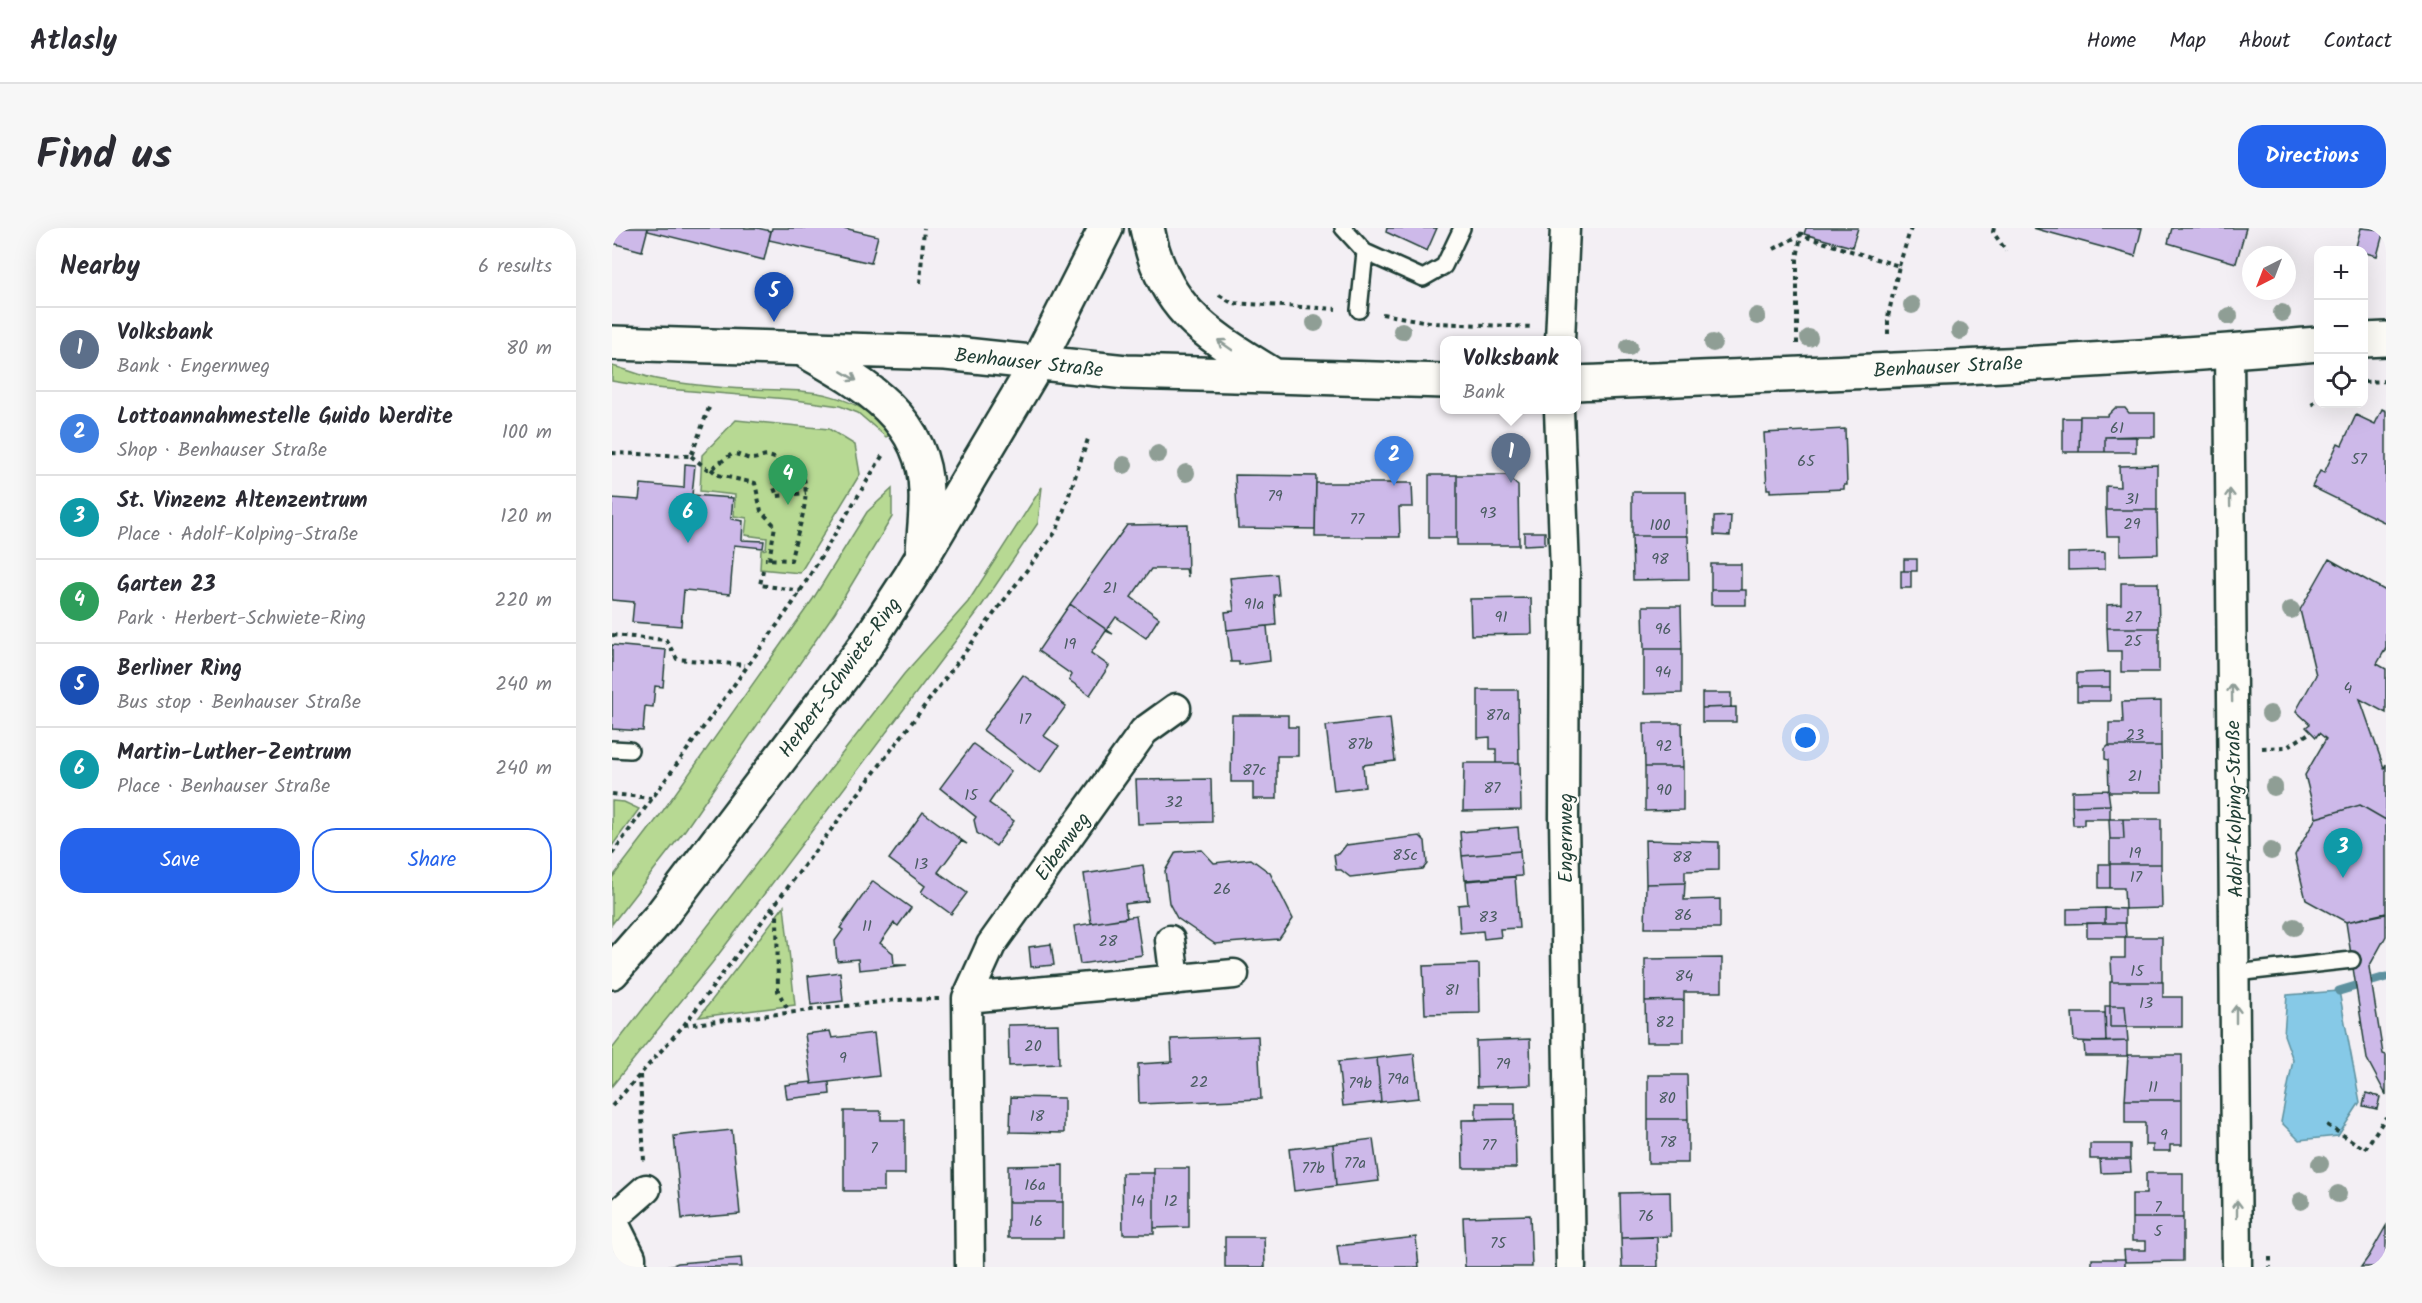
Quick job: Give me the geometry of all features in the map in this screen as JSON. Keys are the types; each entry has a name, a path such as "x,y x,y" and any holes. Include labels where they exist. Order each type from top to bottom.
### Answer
{"main road":[{"name":"Herbert-Schwiete-Ring","path":"612,972 660,917 864,648 923,556 1038,362 1106,228"},
{"path":"1147,228 1161,277 1185,312 1226,346 1274,376"},
{"path":"2368,340 2386,339"},
{"name":"Benhauser Straße","path":"612,343 946,353 1126,372 1440,381"},
{"name":"Benhauser Straße","path":"1581,383 1798,374 2314,344"},
{"path":"798,347 852,377 887,403 904,423 922,463 927,490 923,556"}],"street":[{"path":"1560,336 1565,228"},
{"name":"Adolf-Kolping-Straße","path":"2229,351 2237,1267"},
{"name":"Engernweg","path":"1559,414 1565,548 1564,817 1571,1267"},
{"name":"Eibenweg","path":"970,1267 967,998 991,945 1144,731 1176,708"},
{"path":"1170,940 1175,980"},
{"path":"967,998 1234,974"},
{"path":"631,1267 631,1257 612,1219 646,1189"}],"lane":[{"path":"1343,228 1365,252 1423,278 1444,266 1462,228"},
{"path":"1359,310 1365,252"},
{"path":"612,748 630,750"},
{"path":"2236,973 2352,960"}],"path":[{"path":"921,283 924,228"},
{"path":"1798,374 1797,259 1802,228"},
{"path":"1888,369 1888,317 1899,266 1911,228"},
{"path":"1994,228 1993,232 2006,251"},
{"path":"1774,249 1800,235 1899,266"},
{"path":"2368,382 2386,381"},
{"path":"691,456 710,405"},
{"path":"612,1106 684,1025 1057,530 1089,439"},
{"path":"612,854 801,591 884,452"},
{"path":"612,453 691,456 718,475 755,483 761,511 775,526 767,560 790,560 798,523 806,506 804,475 793,461 781,463"},
{"path":"711,469 732,453 751,458 763,455 775,457 781,463"},
{"path":"781,463 773,485 777,496 806,493"},
{"path":"763,570 760,585 801,591"},
{"path":"612,635 666,640 677,658 746,665"},
{"path":"2233,750 2287,747 2311,732"},
{"path":"612,794 652,798"},
{"path":"772,909 777,913 778,991 789,1012"},
{"path":"684,1025 897,1000 967,998"},
{"path":"640,1075 646,1189"},
{"path":"2327,1125 2365,1149 2386,1117"}],"green space":[{"path":"612,366 650,378 678,383 741,389 788,390 833,396 874,416 893,434 886,437 858,413 840,406 788,399 655,388 612,381"},
{"path":"736,420 829,429 855,445 860,474 800,573 760,569 761,550 766,549 767,538 745,535 747,518 734,516 735,495 700,491 702,455"},
{"path":"1042,487 1038,523 978,611 712,963 612,1086 612,1049 904,674 968,602"},
{"path":"892,489 892,517 835,612 685,830 612,924 612,878 660,815 813,599 867,512"},
{"path":"612,801 624,802 639,809 612,846"},
{"path":"784,906 795,1005 699,1017"}],"water":[{"path":"2339,991 2360,1102 2338,1136 2299,1140 2281,1122 2293,1060 2284,1035 2287,995"}],"building":[{"path":"612,228 648,228 642,251 612,243"},
{"path":"648,228 757,228 771,231 764,260 648,231"},
{"path":"772,228 844,228 878,236 871,263 769,240"},
{"path":"1387,228 1437,228 1427,251 1386,232"},
{"path":"1806,228 1858,228 1852,247 1804,234"},
{"path":"2033,228 2142,228 2135,256"},
{"path":"2172,228 2246,228 2236,263 2168,243"},
{"path":"2361,228 2384,230 2377,256 2368,254 2368,246 2356,246"},
{"path":"2115,408 2125,408 2129,413 2155,413 2155,437 2105,437 2105,452 2079,452 2080,416 2107,416"},
{"path":"2382,409 2386,411 2386,523 2312,487 2320,471 2324,473 2338,443 2342,445 2356,415 2375,424"},
{"path":"2063,418 2080,418 2079,452 2063,452"},
{"path":"1845,429 1847,485 1844,485 1844,489 1770,492 1770,489 1767,489 1764,433"},
{"path":"2136,436 2136,452 2105,452 2105,437"},
{"path":"685,464 695,465 692,495 733,498 731,519 743,521 742,540 764,541 763,548 734,545 730,594 684,590 681,626 632,622 634,602 612,600 612,498 639,500 641,484 684,488"},
{"path":"2157,465 2157,510 2106,510 2106,486 2120,487 2119,466"},
{"path":"1235,475 1316,476 1315,529 1238,528"},
{"path":"1429,475 1457,475 1457,538 1429,538"},
{"path":"1457,475 1506,475 1518,486 1519,545 1457,545"},
{"path":"1316,483 1412,483 1413,507 1399,507 1400,537 1315,537"},
{"path":"1632,492 1686,492 1687,536 1632,536"},
{"path":"2106,510 2157,510 2158,554 2120,555 2120,536 2107,536"},
{"path":"1731,516 1730,536 1714,535 1714,517"},
{"path":"1187,524 1188,577 1186,569 1151,569 1131,597 1159,618 1146,638 1116,617 1107,630 1070,604 1127,525"},
{"path":"1524,532 1545,532 1545,544 1524,545"},
{"path":"1632,536 1688,536 1689,579 1633,580"},
{"path":"2105,552 2105,569 2068,570 2068,553"},
{"path":"1904,559 1917,559 1917,571 1904,571"},
{"path":"2329,559 2386,591 2386,648 2377,664 2386,669 2386,713 2360,699 2384,768 2386,764 2386,820 2360,805 2316,818 2305,775 2326,739 2319,733 2316,737 2306,727 2310,724 2296,711 2316,675 2300,610"},
{"path":"1711,564 1741,564 1741,590 1711,590"},
{"path":"1901,571 1911,571 1911,588 1901,588"},
{"path":"1277,574 1279,595 1274,595 1276,625 1227,630 1225,612 1234,611 1230,578"},
{"path":"2121,583 2158,583 2159,628 2107,628 2107,605 2121,604"},
{"path":"1711,590 1746,590 1746,605 1711,605"},
{"path":"1531,598 1532,634 1471,635 1470,599"},
{"path":"1070,604 1113,634 1106,631 1091,653 1109,666 1090,695 1069,680 1072,675 1038,651"},
{"path":"1643,606 1681,606 1682,649 1644,649"},
{"path":"1267,626 1270,661 1239,665 1239,662 1231,662 1227,630"},
{"path":"2107,628 2159,628 2159,672 2121,672 2121,651 2108,651"},
{"path":"612,645 666,650 663,687 655,686 653,707 645,706 643,731 612,729"},
{"path":"1644,649 1682,649 1682,693 1644,694"},
{"path":"2110,672 2110,687 2077,687 2077,673"},
{"path":"1023,675 1066,706 1044,736 1059,746 1040,773 983,730"},
{"path":"2077,687 2110,687 2110,701 2077,701"},
{"path":"1478,690 1518,690 1519,763 1496,763 1496,749 1490,749 1490,737 1478,738"},
{"path":"1702,693 1731,693 1731,707 1702,708"},
{"path":"2161,701 2161,746 2109,746 2109,723 2123,723 2122,702"},
{"path":"1736,707 1736,722 1702,722 1702,708"},
{"path":"1232,715 1288,715 1288,727 1298,727 1298,756 1277,756 1277,799 1253,799 1253,782 1231,782"},
{"path":"1390,718 1395,761 1363,765 1365,787 1334,791 1326,726"},
{"path":"1644,723 1682,723 1683,767 1645,767"},
{"path":"973,744 1011,771 989,803 1014,821 996,846 977,833 974,820 976,817 940,788"},
{"path":"2108,746 2161,746 2162,792 2109,792 2108,760 2105,759 2105,749"},
{"path":"1464,763 1520,763 1521,810 1463,811"},
{"path":"1645,767 1683,767 1683,810 1645,811"},
{"path":"1211,779 1212,822 1138,824 1136,780"},
{"path":"2108,790 2110,805 2072,806 2072,791"},
{"path":"2110,805 2110,819 2084,819 2084,825 2073,825 2072,806"},
{"path":"2360,805 2386,820 2386,913 2346,922 2306,900 2295,855 2316,818"},
{"path":"923,812 967,844 961,841 938,872 967,893 951,914 921,892 925,886 889,859"},
{"path":"2109,819 2123,819 2124,839 2110,839"},
{"path":"2123,819 2161,819 2161,864 2110,864 2110,839 2124,839"},
{"path":"1518,827 1520,851 1462,856 1460,832"},
{"path":"1420,836 1425,841 1427,864 1423,869 1350,877 1341,870 1336,870 1334,854 1339,854 1346,845"},
{"path":"1645,840 1719,842 1719,870 1685,871 1685,883 1646,884"},
{"path":"1202,850 1214,863 1251,859 1270,873 1293,919 1279,939 1215,944 1177,918 1169,903 1165,871 1176,852"},
{"path":"1520,851 1522,876 1465,880 1462,856"},
{"path":"2099,864 2110,864 2110,888 2099,888"},
{"path":"2110,864 2161,864 2162,908 2125,909 2124,888 2110,888"},
{"path":"1143,865 1148,901 1125,904 1127,918 1091,923 1084,874"},
{"path":"1515,877 1519,928 1500,929 1501,937 1484,939 1483,931 1460,933 1458,905 1468,904 1466,881"},
{"path":"873,881 911,908 898,926 894,923 880,943 893,953 894,965 907,965 859,970 858,959 837,961 835,941 843,930 840,928"},
{"path":"1685,883 1684,900 1720,899 1720,928 1645,928 1646,884"},
{"path":"2105,908 2105,923 2067,924 2067,909"},
{"path":"2105,908 2125,909 2125,923 2105,923"},
{"path":"2386,914 2386,936 2369,967 2383,1054 2386,1055 2386,1095 2367,1059 2346,922"},
{"path":"1136,916 1142,955 1080,964 1074,926"},
{"path":"2087,923 2125,923 2126,937 2087,937"},
{"path":"2125,937 2162,937 2162,982 2112,982 2111,958 2125,958"},
{"path":"1051,944 1054,965 1031,967 1029,947"},
{"path":"1722,958 1722,992 1684,992 1684,1000 1645,1001 1645,959"},
{"path":"1479,964 1480,1013 1425,1014 1423,966"},
{"path":"840,972 843,1001 811,1005 808,976"},
{"path":"2110,982 2163,982 2163,997 2182,997 2182,1027 2110,1027"},
{"path":"1684,1000 1684,1042 1646,1042 1645,1001"},
{"path":"2105,1006 2125,1006 2128,1041 2106,1042"},
{"path":"2072,1013 2105,1013 2106,1042 2074,1041"},
{"path":"1058,1024 1059,1064 1009,1066 1008,1025"},
{"path":"830,1031 832,1038 874,1033 879,1076 812,1084 805,1034"},
{"path":"1258,1036 1261,1099 1139,1104 1138,1064 1172,1062 1171,1039"},
{"path":"1530,1039 1531,1085 1477,1087 1476,1041"},
{"path":"2127,1041 2127,1056 2085,1056 2084,1042"},
{"path":"1414,1054 1419,1098 1381,1102 1377,1058"},
{"path":"2128,1055 2182,1055 2182,1100 2125,1100"},
{"path":"1377,1058 1381,1102 1343,1106 1338,1062"},
{"path":"1648,1075 1687,1075 1688,1119 1648,1119"},
{"path":"812,1082 812,1084 829,1082 830,1094 787,1099 785,1085"},
{"path":"2366,1093 2380,1097 2377,1109 2363,1106"},
{"path":"1011,1097 1064,1098 1064,1133 1010,1132"},
{"path":"2125,1100 2182,1100 2182,1145 2170,1145 2170,1151 2153,1151 2153,1145 2145,1145 2145,1123 2125,1123"},
{"path":"1476,1103 1515,1103 1515,1119 1476,1120"},
{"path":"844,1111 881,1111 881,1120 905,1120 905,1174 884,1174 884,1191 844,1191"},
{"path":"1515,1119 1516,1168 1463,1168 1462,1120"},
{"path":"1648,1119 1688,1119 1688,1163 1648,1163"},
{"path":"732,1130 740,1214 682,1219 674,1136"},
{"path":"1373,1139 1379,1181 1336,1186 1333,1144"},
{"path":"1333,1144 1336,1186 1294,1191 1289,1149"},
{"path":"2090,1144 2130,1144 2130,1159 2090,1159"},
{"path":"2100,1159 2130,1159 2131,1172 2101,1173"},
{"path":"1063,1165 1063,1202 1008,1202 1008,1166"},
{"path":"1154,1168 1189,1168 1189,1227 1154,1228"},
{"path":"1122,1173 1154,1173 1154,1234 1123,1234"},
{"path":"2146,1173 2183,1173 2183,1218 2132,1218 2132,1194 2146,1194"},
{"path":"1670,1192 1671,1236 1621,1238 1620,1193"},
{"path":"1008,1202 1063,1202 1063,1238 1008,1238"},
{"path":"1530,1215 1532,1267 1465,1267 1463,1217"},
{"path":"2132,1218 2183,1218 2183,1261 2125,1262 2124,1250 2146,1250 2146,1241 2132,1241"},
{"path":"2386,1226 2386,1267 2361,1267 2369,1256"},
{"path":"1225,1237 1264,1237 1265,1267 1225,1267"},
{"path":"1416,1237 1419,1267 1340,1267 1337,1246"},
{"path":"1657,1237 1658,1267 1622,1267 1621,1238"},
{"path":"741,1258 742,1267 667,1267 678,1263"},
{"path":"2092,1259 2125,1259 2125,1267 2092,1267"}],"waterway":[{"path":"2339,991 2386,977"}],"place":[{"name":"Berliner Ring","path":"774,322"},
{"name":"Volksbank","path":"1511,483"},
{"name":"Lottoannahmestelle Guido Werdite","path":"1394,486"},
{"name":"Garten 23","path":"788,505"},
{"name":"Martin-Luther-Zentrum","path":"688,543"},
{"name":"St. Vinzenz Altenzentrum","path":"2343,878"}]}
